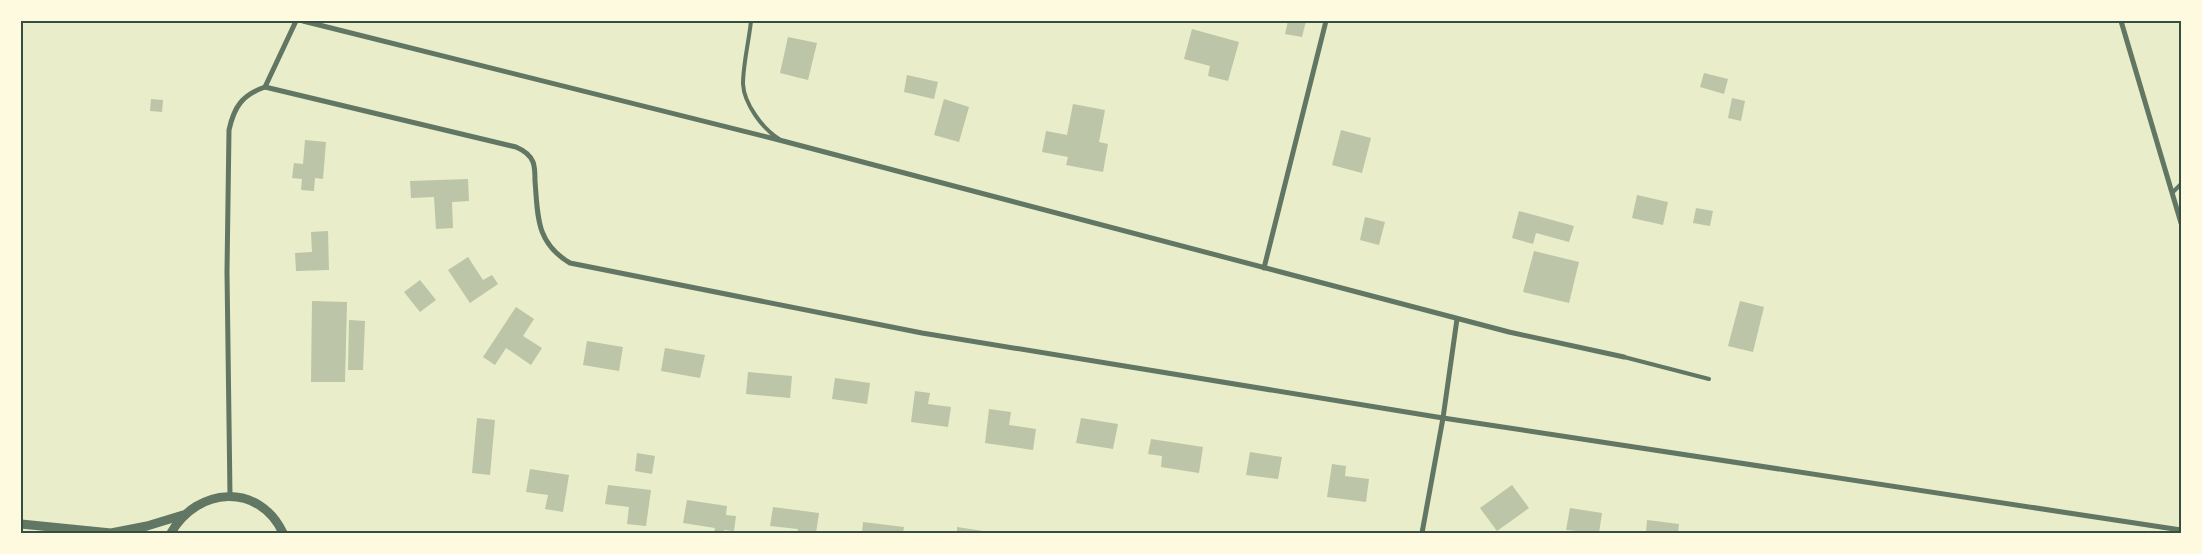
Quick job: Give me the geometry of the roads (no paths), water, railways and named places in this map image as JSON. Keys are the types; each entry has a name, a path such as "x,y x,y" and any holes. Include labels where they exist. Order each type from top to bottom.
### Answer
{"street":[{"path":"264,87 296,21"},
{"path":"303,21 783,141 1458,319 1624,357"},
{"path":"1264,268 1326,21"},
{"path":"2121,21 2181,223"},
{"path":"230,496 227,272 229,130 233,112 242,99 250,92 264,87 516,146 534,162 538,224 545,240 557,256 570,263 922,333 1443,418 2181,530"},
{"path":"1422,533 1443,418 1458,319"},
{"path":"21,524 111,533 147,526 183,515 205,501 230,496 246,499 261,506 283,532"},
{"path":"171,533 183,515"}],"lane":[{"path":"751,21 743,86 752,109 769,133 783,141"},
{"path":"2173,192 2181,184"},
{"path":"1624,357 1710,380"}]}
